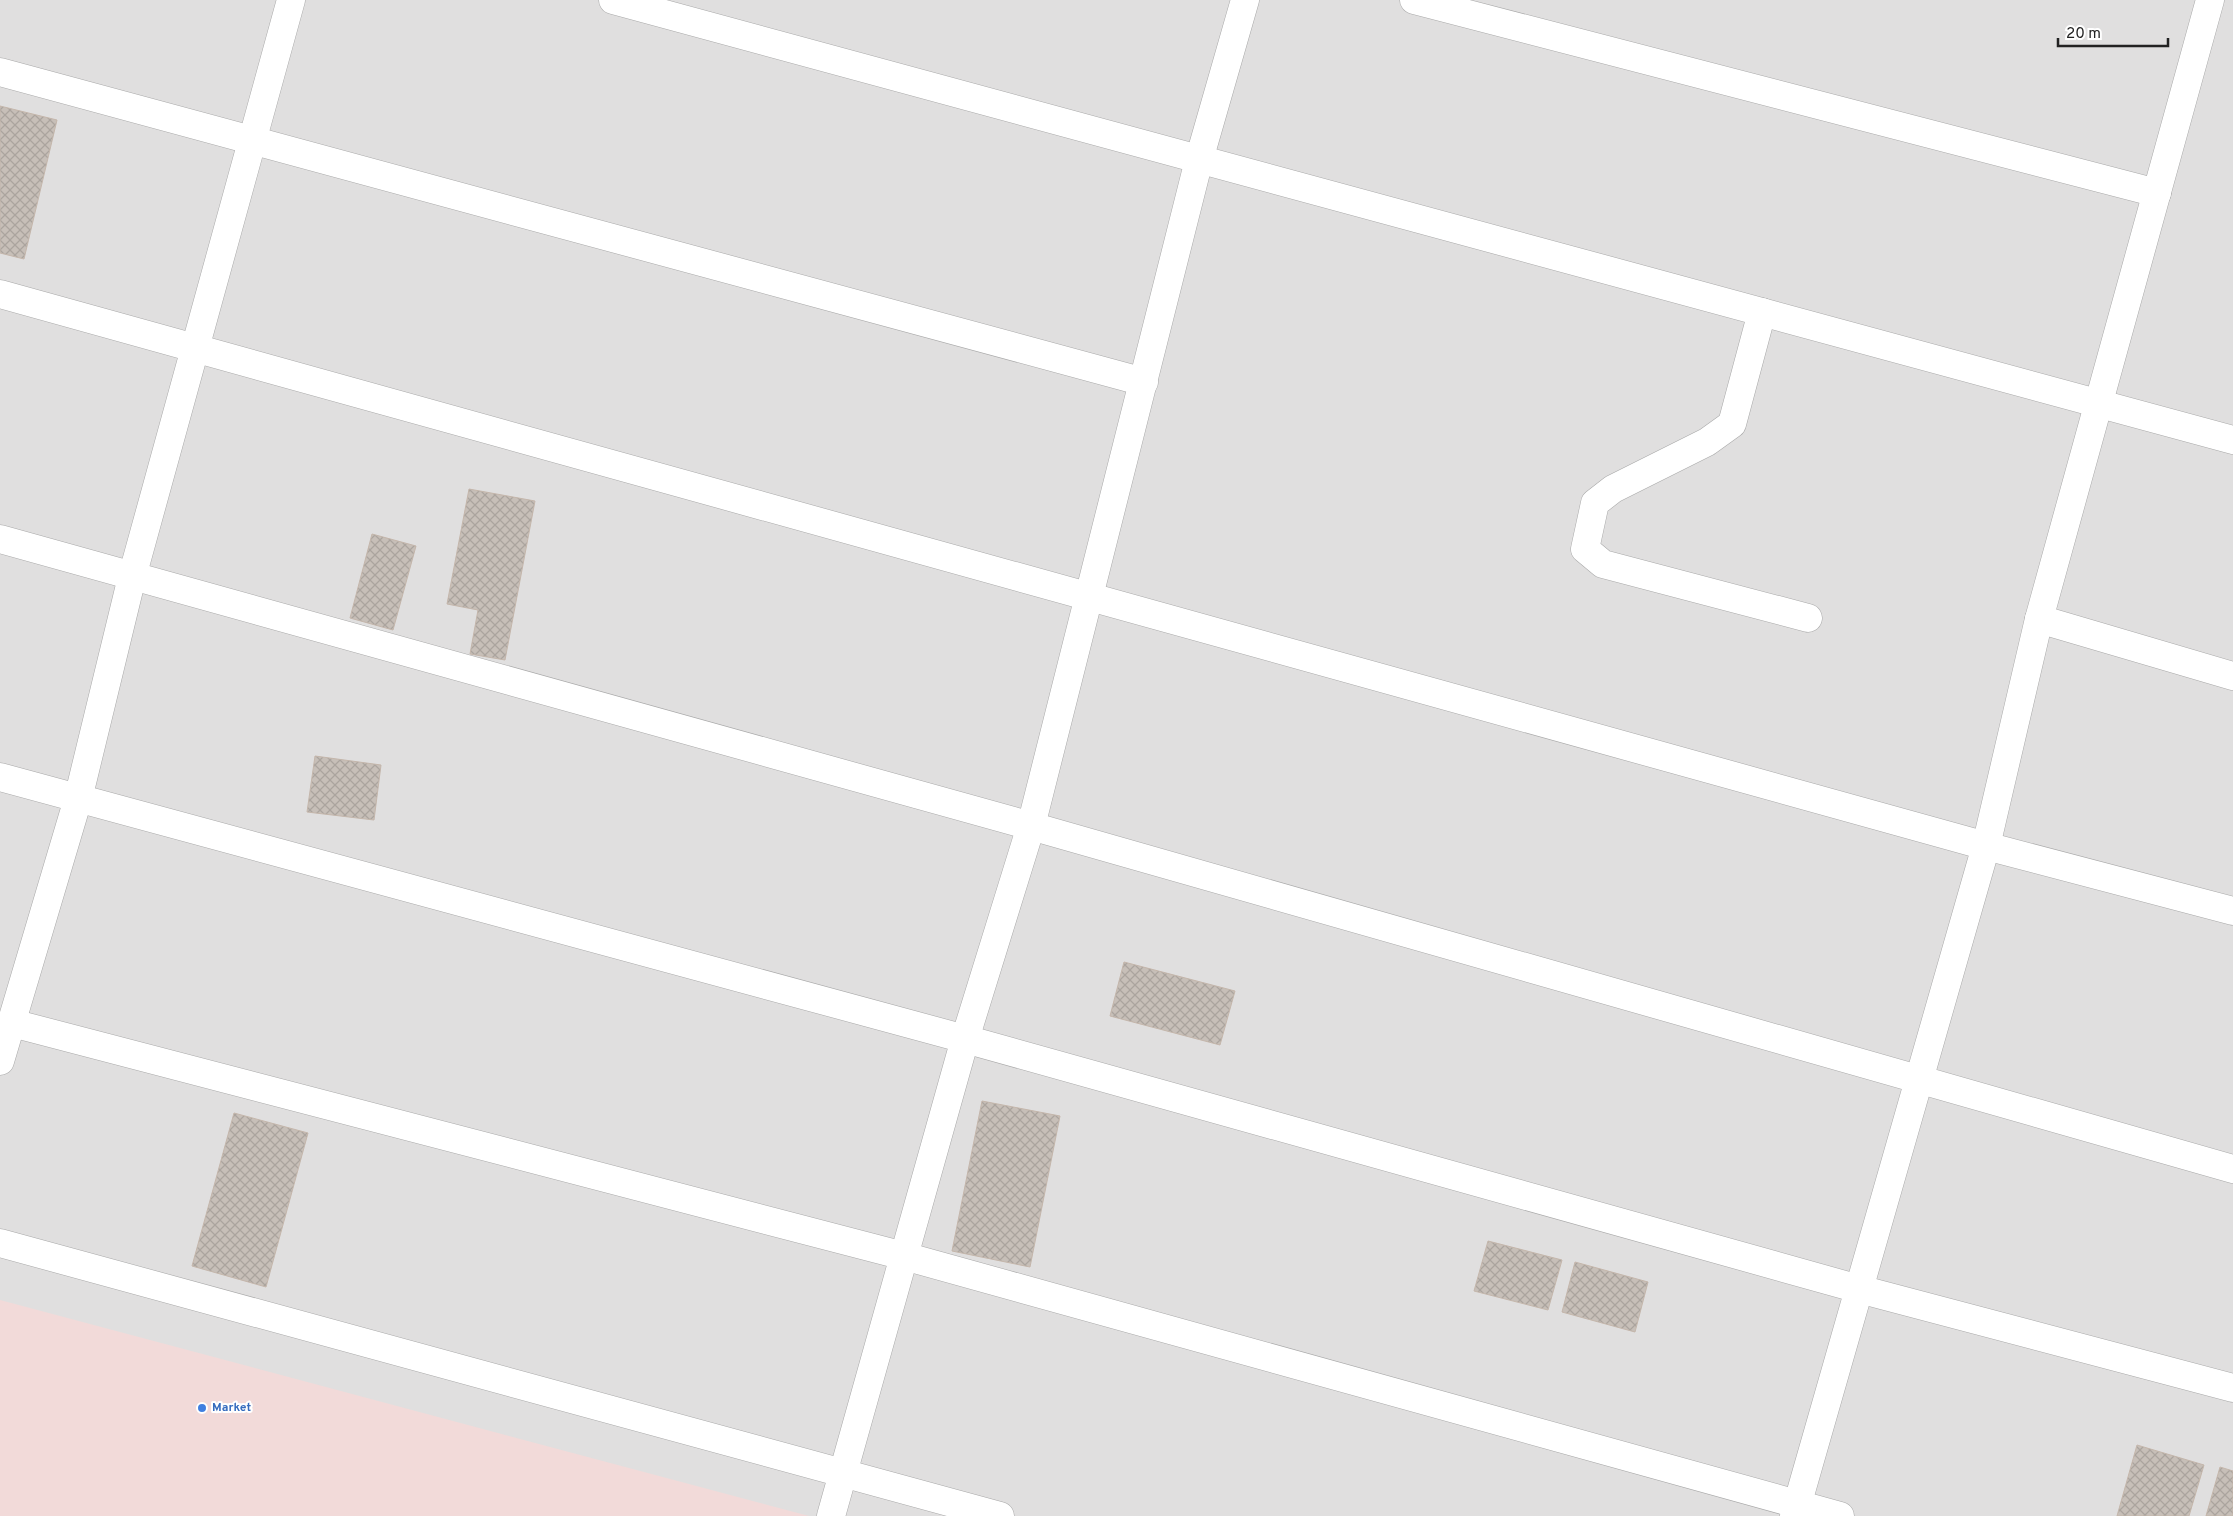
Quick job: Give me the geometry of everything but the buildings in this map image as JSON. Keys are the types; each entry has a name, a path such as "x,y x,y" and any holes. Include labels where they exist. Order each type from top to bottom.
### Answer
{"street":[{"path":"0,1061 78,799 132,577 291,0"},
{"path":"613,0 2233,440"},
{"path":"831,1516 965,1039 1031,826 1199,160 1245,0"},
{"path":"1414,0 2157,193"},
{"path":"1796,1510 1986,846 2039,619 2210,0"},
{"path":"0,72 253,139 1144,382"},
{"path":"0,294 1986,846 2233,911"},
{"path":"1762,312 1732,424 1707,442 1613,489 1595,503 1585,549 1603,564 1808,618"},
{"path":"0,539 1031,826 2233,1169"},
{"path":"2039,619 2233,676"},
{"path":"0,777 965,1039 1859,1289 2233,1388"},
{"path":"12,1023 904,1256 1796,1510 1840,1516"},
{"path":"0,1243 1000,1516"}],"shaded area":[{"path":"0,0 2233,0 2233,1516 0,1516"},
{"name":"Market","path":"0,1300 809,1516 0,1516"}],"place":[{"name":"Market","path":"202,1408"}]}
